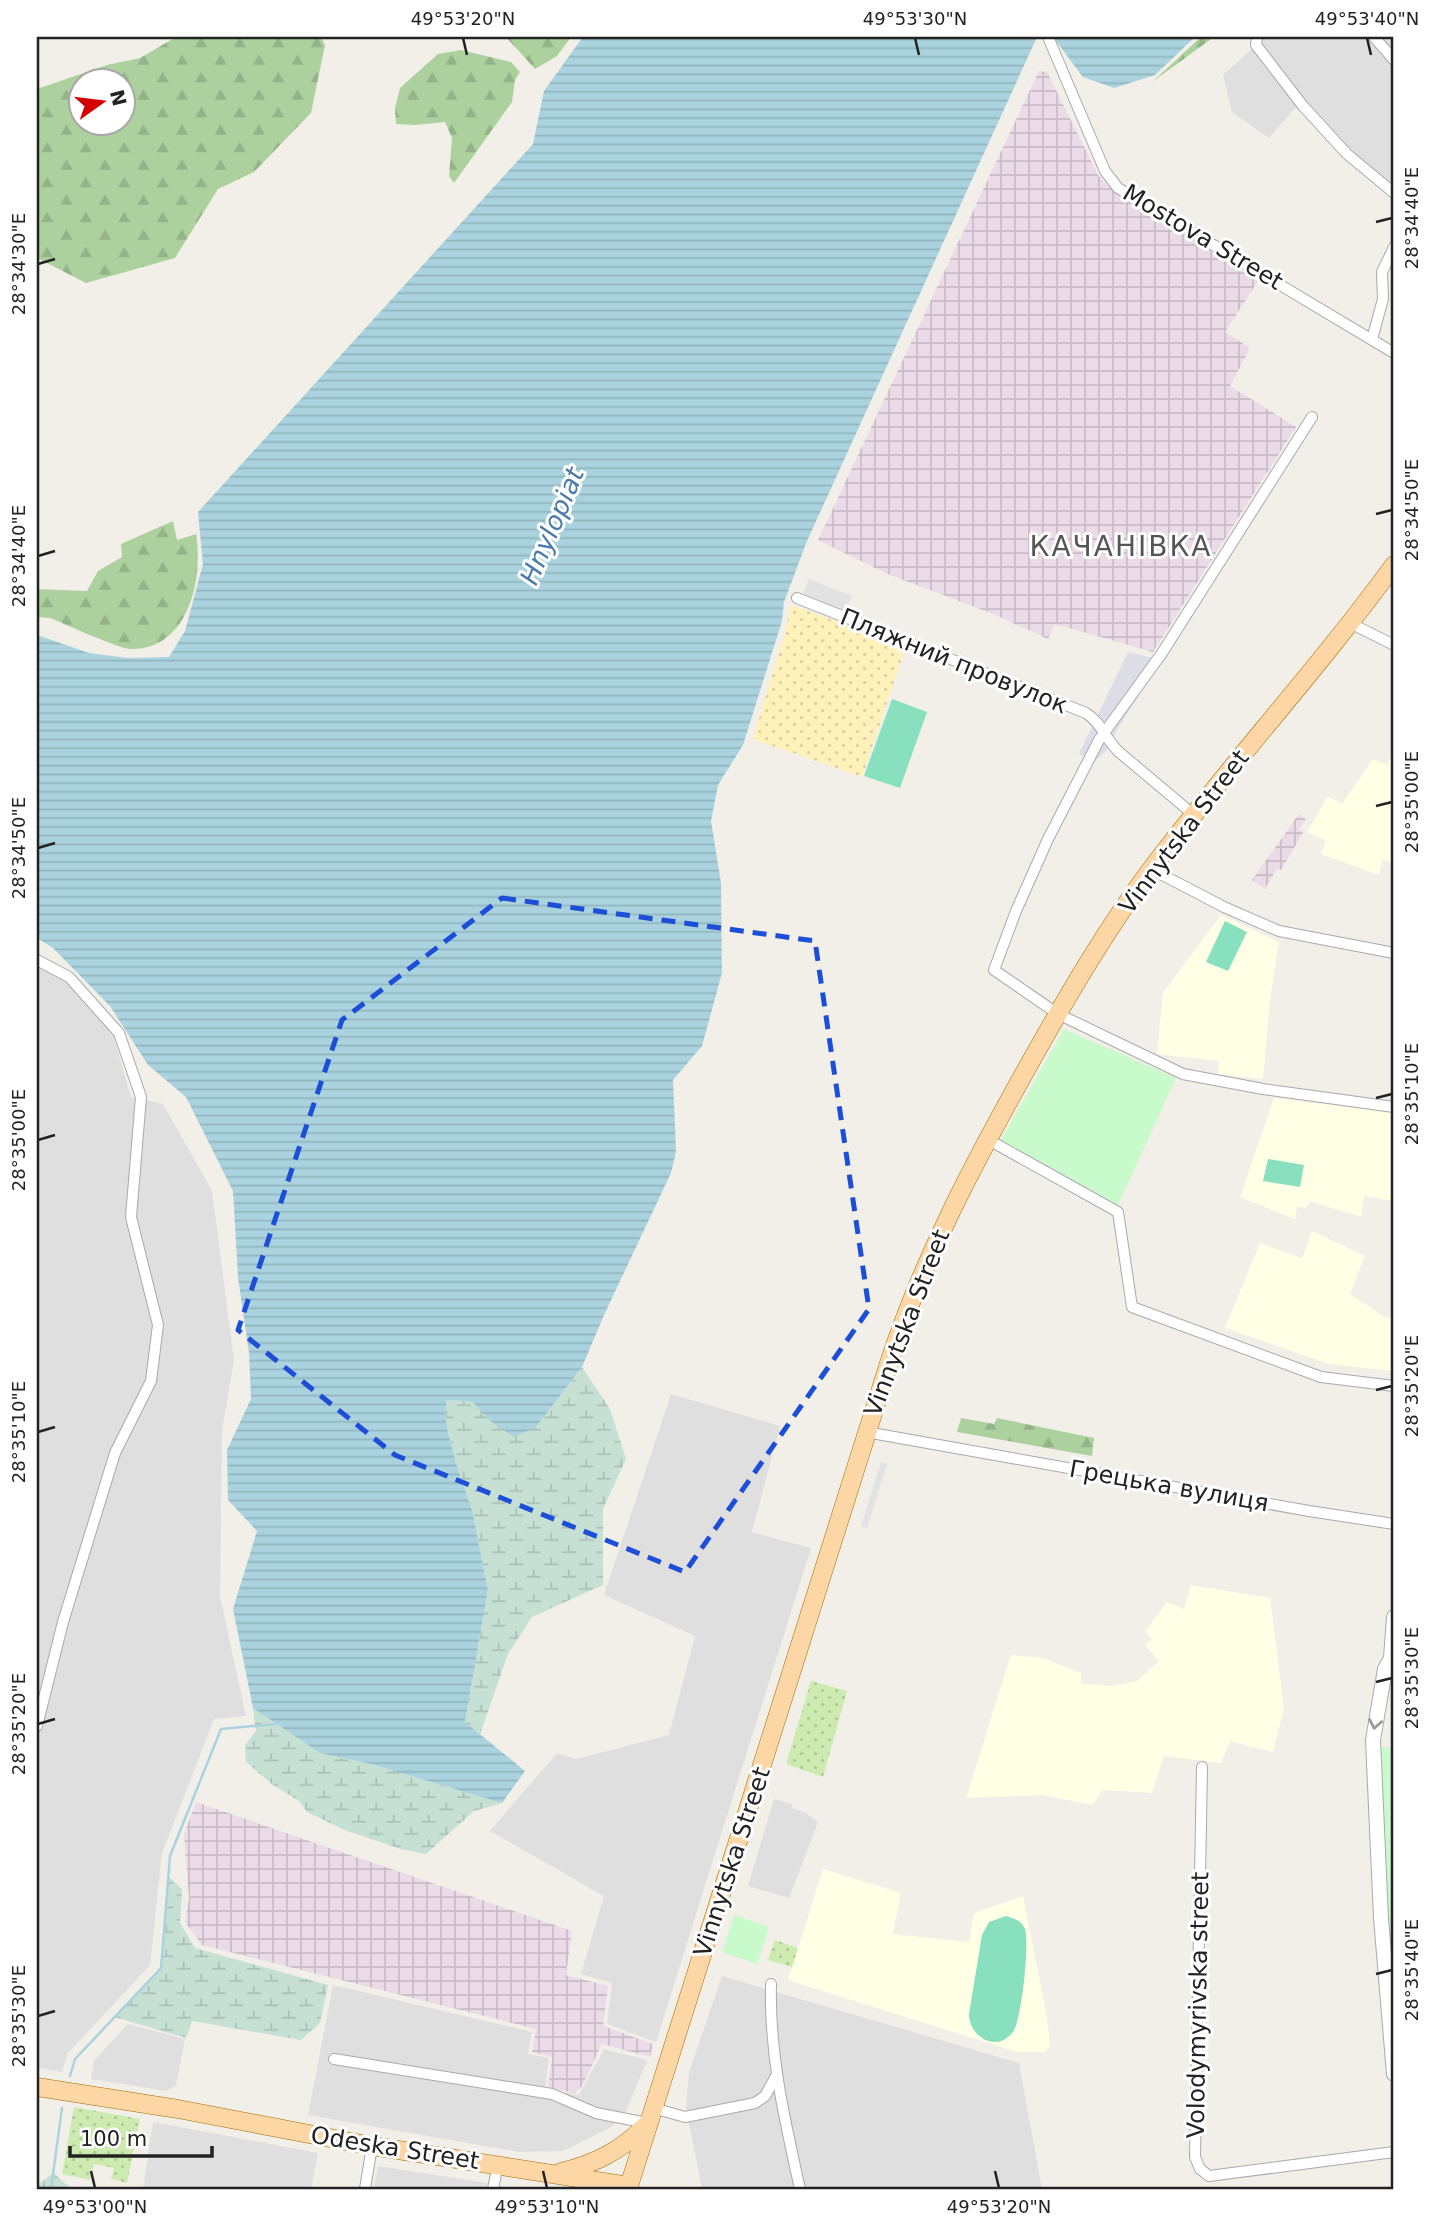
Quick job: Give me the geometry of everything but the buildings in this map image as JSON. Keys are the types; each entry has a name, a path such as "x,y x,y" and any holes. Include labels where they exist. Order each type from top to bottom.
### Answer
{"main road":[{"name":"Vinnytska Street","path":"619,2182 650,2116 902,1322 942,1227 987,1139 1058,1014 1151,869 1394,565"},
{"name":"Odeska Street","path":"37,2087 191,2111 372,2146 619,2182"},
{"path":"600,2160 619,2149 650,2116"},
{"path":"553,2173 621,2155 629,2159 619,2182"}],"street":[{"name":"Mostova Street","path":"1048,37 1105,171 1118,188 1394,352"},
{"path":"1257,37 1256,45 1303,106 1347,154 1394,192"},
{"path":"1374,37 1394,60"},
{"path":"1372,339 1384,299 1382,272 1394,247"},
{"path":"1312,417 1162,653 1104,733 1048,839 1016,911 994,970 1058,1014 1183,1074 1263,1089 1394,1107"},
{"name":"Пляжний провулок","path":"797,598 1086,713 1096,719 1119,752 1194,815"},
{"path":"1350,623 1394,645"},
{"path":"1151,869 1224,907 1279,930 1394,953"},
{"path":"37,960 69,977 119,1033 141,1097 131,1217 158,1325 151,1381 115,1453 63,1622 37,1726"},
{"path":"987,1139 1118,1212 1132,1307 1321,1377 1394,1386"},
{"name":"Грецька вулиця","path":"866,1432 1394,1524"},
{"path":"1394,1617 1393,1662 1385,1669 1373,1741 1390,1970 1394,2074"},
{"name":"Volodymyrivska street","path":"1202,1767 1195,2157 1200,2169 1209,2176 1394,2152"},
{"path":"771,1984 770,2018 776,2076 800,2189"},
{"path":"334,2059 552,2094 596,2113 650,2116 685,2117 755,2103 765,2096 776,2076"},
{"path":"365,2189 372,2146"},
{"path":"493,2189 498,2164"}],"highlighted area":[{"path":"502,898 815,941 869,1309 685,1572 395,1455 238,1330 342,1020"}],"shaded area":[{"path":"1265,37 1394,37 1394,189 1296,107 1269,138 1232,112 1223,75"},
{"path":"1039,71 1047,72 1098,175 1108,186 1258,281 1225,332 1250,348 1230,386 1296,427 1153,652 1055,624 1048,639 988,612 885,573 818,540"},
{"path":"809,579 852,596 844,612 803,595"},
{"path":"1128,652 1161,660 1108,749 1094,762 1079,754"},
{"path":"1394,750 1394,862 1383,860 1379,875 1321,854 1326,841 1307,832 1328,796 1342,804 1373,759 1387,765"},
{"path":"1299,814 1306,819 1299,829 1303,833 1281,870 1277,868 1265,889 1252,880"},
{"path":"1221,915 1279,942 1270,1000 1263,1079 1218,1074 1219,1061 1157,1054 1163,993"},
{"path":"37,965 67,980 113,1035 131,1097 163,1104 212,1191 234,1360 222,1430 220,1596 246,1716 214,1719 162,1853 150,1965 68,2053 62,2072 37,2068"},
{"path":"1274,1098 1394,1113 1394,1201 1364,1196 1361,1217 1310,1201 1306,1208 1297,1207 1295,1219 1240,1197"},
{"path":"1312,1231 1365,1256 1350,1294 1383,1316 1394,1319 1394,1371 1329,1364 1225,1328 1260,1243 1302,1258"},
{"path":"671,1394 780,1426 752,1532 811,1548 656,2042 607,2024 612,1983 581,1974 604,1896 490,1831 557,1753 576,1759 669,1735 695,1636 604,1595"},
{"path":"881,1462 887,1464 867,1528 861,1526"},
{"path":"1191,1585 1270,1598 1284,1708 1273,1752 1230,1741 1221,1763 1164,1756 1152,1793 1103,1790 1092,1805 1043,1795 966,1798 1011,1655 1043,1658 1081,1673 1081,1684 1113,1686 1137,1681 1159,1661 1145,1645 1152,1639 1145,1631 1167,1602 1184,1609"},
{"path":"774,1799 792,1804 792,1808 806,1813 818,1822 789,1898 748,1886"},
{"path":"196,1802 572,1931 566,1975 608,1986 603,2026 653,2044 650,2057 602,2044 582,2086 575,2093 548,2088 552,2057 532,2052 536,2029 202,1945 185,1922 189,1898 184,1834"},
{"path":"823,1869 901,1893 893,1934 969,1942 974,1913 1023,1896 1047,2017 1050,2045 1045,2052 1017,2052 788,1980"},
{"path":"722,1976 1019,2063 1042,2189 702,2189 686,2108 689,2072"},
{"path":"333,1985 532,2032 528,2054 549,2058 545,2089 579,2095 604,2049 647,2060 625,2114 611,2127 563,2151 519,2152 308,2115"},
{"path":"128,2024 185,2039 176,2085 167,2091 91,2079 94,2061"},
{"path":"153,2122 318,2153 311,2189 143,2189"},
{"path":"378,2166 487,2183 487,2189 374,2189"}],"green space":[{"path":"176,37 321,37 325,45 311,113 254,172 218,189 175,258 86,283 37,258 37,89 66,79 66,136 136,136 136,66 104,66 140,58"},
{"path":"506,37 571,37 557,56 535,69"},
{"path":"1201,37 1214,37 1152,82"},
{"path":"461,50 511,62 520,72 515,80 512,102 454,183 449,176 452,138 445,122 396,124 395,108 400,88 438,54"},
{"path":"173,521 177,540 196,534 197,571 188,609 179,625 166,638 150,646 131,649 104,641 50,618 37,617 37,589 87,591 98,571 122,557 121,544"},
{"path":"892,699 927,712 900,788 864,776"},
{"path":"1225,921 1247,932 1228,971 1206,962"},
{"path":"1064,1029 1176,1078 1118,1205 1001,1140"},
{"path":"1268,1159 1304,1165 1300,1187 1263,1181"},
{"path":"582,1367 610,1409 626,1459 603,1509 603,1585 532,1617 508,1654 480,1734 465,1722 488,1590 472,1510 448,1432 445,1414 447,1400 473,1402 536,1427"},
{"path":"961,1418 994,1424 997,1418 1094,1438 1092,1456 957,1432"},
{"path":"811,1681 847,1691 823,1777 786,1764"},
{"path":"253,1708 320,1753 371,1764 502,1803 474,1811 426,1854 401,1849 347,1831 307,1812 299,1801 273,1785 246,1762 245,1745 256,1731"},
{"path":"1378,1747 1391,1747 1394,1803 1394,1949 1388,1950"},
{"path":"168,1876 182,1889 180,1923 195,1948 328,1985 320,2023 301,2040 192,2021 186,2038 114,2017 161,1968"},
{"path":"735,1915 769,1927 757,1964 722,1952"},
{"path":"1006,1916 1018,1921 1026,1934 1024,1980 1013,2032 999,2042 992,2042 978,2035 973,2029 969,2014 982,1935 989,1922"},
{"path":"775,1940 798,1948 792,1967 768,1960"},
{"path":"74,2107 140,2119 127,2183 111,2179 114,2168 94,2164 90,2180 62,2174"},
{"path":"53,2173 72,2189 37,2189 37,2185"}],"sand":[{"path":"791,605 906,646 862,777 753,739"}],"water":[{"name":"Hnylopiat","path":"1037,37 807,541 784,602 782,621 743,745 718,785 711,821 721,883 722,973 702,1046 673,1080 676,1152 671,1173 582,1367 536,1427 514,1437 489,1420 473,1402 447,1400 445,1414 448,1432 472,1510 488,1590 465,1722 525,1771 502,1803 371,1764 320,1753 253,1708 233,1609 257,1531 228,1500 227,1450 251,1399 249,1353 238,1277 233,1191 186,1097 148,1065 110,1006 53,948 37,938 37,635 89,653 128,658 169,657 185,631 203,564 198,512 533,144 544,91 582,38"},
{"path":"1053,37 1195,37 1155,75 1114,88 1083,77"}],"waterway":[{"path":"70,2076 75,2059 161,1968 170,1856 221,1729 276,1724"},
{"path":"51,2189 62,2108"}],"district":[{"name":"КАЧАНІВКА","path":"1121,546"}]}
